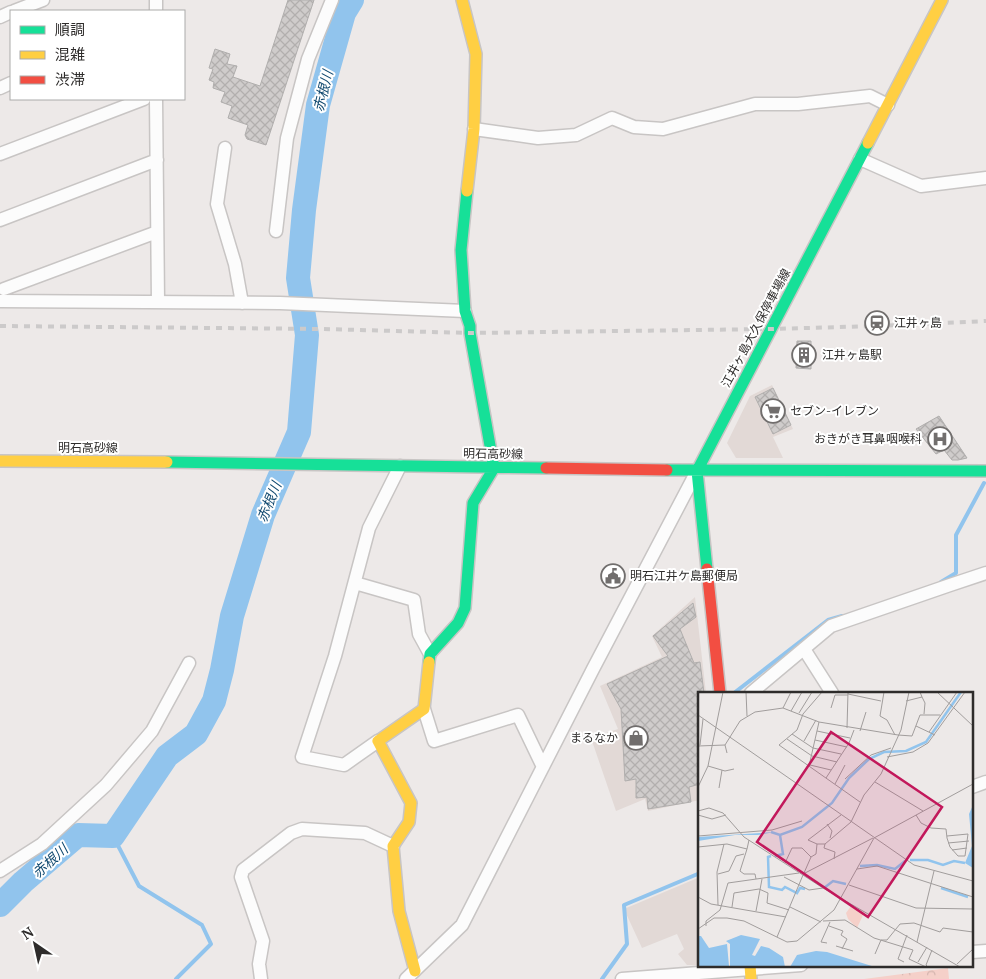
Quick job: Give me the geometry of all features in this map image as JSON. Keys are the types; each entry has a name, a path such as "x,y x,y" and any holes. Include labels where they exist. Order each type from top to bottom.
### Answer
{"main road":[{"path":"411,975 399,911 393,846 408,822 411,803 378,741 424,709 430,654 458,623 465,608 473,503 494,468 470,326 465,311 461,250 474,129 476,54 462,0"},
{"name":"江井ヶ島大久保停車場線","path":"697,470 942,0"},
{"name":"明石高砂線","path":"0,461 494,468 986,471"},
{"path":"697,470 720,692"}],"street":[{"path":"18,10 43,0"},
{"path":"276,231 287,138 308,59 332,0"},
{"path":"474,129 538,138 576,134 612,118 634,127 663,128 755,104 798,104 870,96 888,105"},
{"path":"0,154 141,100"},
{"path":"156,100 158,302"},
{"path":"225,148 217,204 235,264 242,303"},
{"path":"860,159 921,186 986,178"},
{"path":"0,220 157,160"},
{"path":"3,292 157,232"},
{"path":"3,292 158,302 324,305 465,311"},
{"path":"378,741 344,766 302,757 334,656 369,528 400,466"},
{"path":"411,975 462,924 697,470"},
{"path":"752,692 831,626 986,573"},
{"path":"355,583 414,600 419,634 430,654"},
{"path":"804,649 831,692"},
{"path":"0,871 42,844 106,785 152,731 189,663"},
{"path":"424,709 434,741 518,715 543,767"},
{"path":"974,786 986,782"},
{"path":"261,979 259,964 264,941 241,877 243,870 291,833 302,829 365,833 393,846"},
{"path":"622,979 750,971 792,966"}],"shaded area":[{"path":"772,385 793,429 773,437 783,458 736,458 727,443 750,396"},
{"path":"695,597 706,692 698,692 698,800 648,811 645,799 616,811 591,738 618,729 600,686 662,657 652,636"},
{"path":"698,878 698,965 687,965 678,954 684,949 677,934 642,948 624,909"}],"green space":[{"path":"948,968 949,979 864,979"}],"water":[{"path":"69,843 44,870 38,884 0,915 0,899 33,865"}],"building":[{"path":"288,0 314,0 266,145 247,139 245,135 248,125 228,118 232,106 221,102 225,92 213,88 214,82 209,80 213,69 209,68 215,49 230,54 227,64 237,66 233,77 260,86"},
{"name":"江井ヶ島駅","path":"797,341 811,341 811,369 796,368"},
{"name":"セブン-イレブン","path":"773,388 791,425 773,434 755,397"},
{"name":"おきがき耳鼻咽喉科","path":"939,416 967,458 952,460 944,450 936,454 916,429"},
{"path":"693,603 696,617 680,629 694,663 700,662 704,692 698,692 698,785 689,787 691,802 648,809 647,797 636,798 636,779 625,781 621,709 607,684 668,656 653,636"}],"waterway":[{"name":"赤根川","path":"0,905 23,882 78,835 113,836 167,756 196,734 214,701 232,616 263,515 299,432 307,335 298,278 304,210 318,105 344,13 352,0"},
{"path":"941,582 956,573 956,535 984,483"},
{"path":"735,692 828,620 842,616"},
{"path":"113,836 139,886 202,925 211,944 176,979"},
{"path":"602,979 627,944 624,905 698,874"}],"railway":[{"path":"0,326 323,329 470,333 770,329 986,321"}],"traffic: fast":[{"path":"707,569 697,471 868,143"},
{"path":"429,662 430,654 458,623 465,608 473,503 494,468 470,326 465,311 461,250 467,191"},
{"path":"167,462 546,468"},
{"path":"667,470 986,471"}],"traffic: slow":[{"path":"462,0 476,54 474,129 467,191"},
{"path":"868,143 942,0"},
{"path":"0,461 167,462"},
{"path":"415,971 399,911 393,846 409,822 411,803 378,741 424,709 429,662"},
{"path":"750,966 751,979"}],"traffic: jam":[{"path":"546,468 667,470"},
{"path":"707,569 720,692"}],"place":[{"name":"江井ヶ島","path":"877,323"},
{"name":"江井ヶ島駅","path":"804,355"},
{"name":"セブン-イレブン","path":"773,411"},
{"name":"おきがき耳鼻咽喉科","path":"940,439"},
{"name":"明石江井ケ島郵便局","path":"613,576"},
{"name":"まるなか","path":"636,738"}]}
